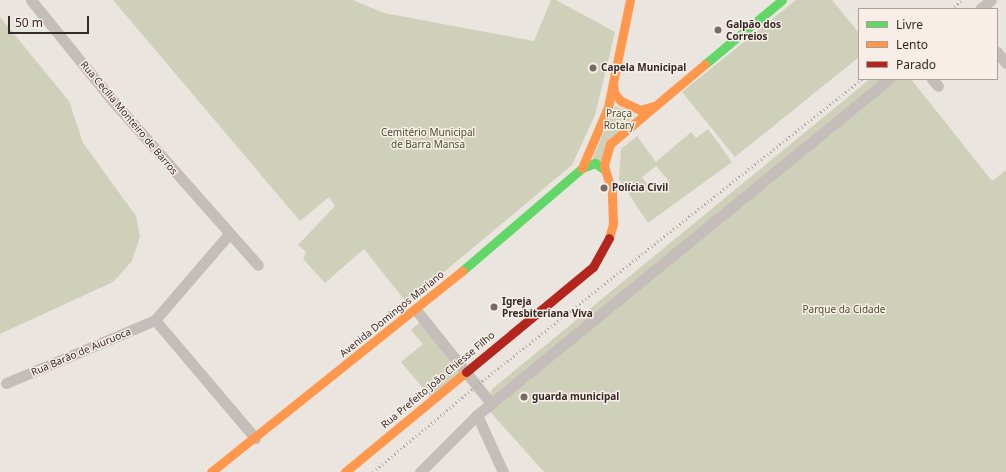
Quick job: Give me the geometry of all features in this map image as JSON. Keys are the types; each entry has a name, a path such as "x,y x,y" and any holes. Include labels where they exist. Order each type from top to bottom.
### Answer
{"main road":[{"path":"582,168 604,119 630,0"},
{"name":"Rua Prefeito João Chiesse Filho","path":"345,472 465,371 593,267 602,255 614,216 612,192 605,170 610,144 782,0"},
{"path":"613,80 614,93 621,101 640,110 654,106"},
{"path":"582,168 595,163 605,170"},
{"name":"Avenida Domingos Mariano","path":"211,472 416,310 582,168"}],"street":[{"name":"Rua Cecília Monteiro de Barros","path":"31,0 229,234 258,265"},
{"path":"981,8 991,0"},
{"path":"998,53 1006,63"},
{"path":"420,472 490,402 888,80"},
{"path":"229,234 155,320 254,438"},
{"path":"416,310 490,402"},
{"name":"Rua Barão de Aiuruoca","path":"6,383 155,320"},
{"path":"477,415 503,472"}],"green space":[{"name":"Cemitério Municipal de Barra Mansa","path":"113,0 353,0 384,13 534,41 551,0 556,0 615,32 595,115 572,165 407,303 364,249 325,283 303,259 306,252 298,245 335,206 329,197 300,221"},
{"path":"796,0 832,0 858,32 858,58 735,157 682,92"},
{"path":"0,17 69,101 83,143 136,216 140,237 132,261 113,282 0,334"},
{"name":"Parque da Cidade","path":"869,80 912,80 992,181 1006,170 1006,472 544,472 486,407 492,389"},
{"name":"Praça Rotary","path":"615,106 634,114 602,163 592,160"},
{"path":"708,129 732,162 648,223 619,179 621,149 637,136 656,162 691,132 696,138","holes":["656,166 668,180 653,192 642,177"]},
{"path":"420,322 464,374 433,400 401,362 423,344 411,330"}],"railway":[{"path":"952,8 962,0"},
{"path":"373,472 476,386 861,80"}],"traffic: fast":[{"path":"705,64 782,0"},
{"path":"462,271 582,168 595,163 605,170"}],"traffic: slow":[{"path":"582,168 608,107 630,0"},
{"path":"609,238 613,224 612,192 604,165 610,144 705,64"},
{"path":"613,82 614,93 621,101 640,110 654,106"},
{"path":"211,472 462,271"},
{"path":"345,472 466,372"}],"traffic: jam":[{"path":"466,372 593,267 609,238"}],"place":[{"name":"Galpão dos Correios","path":"718,30"},
{"name":"Capela Municipal","path":"593,68"},
{"name":"Polícia Civil","path":"604,188"},
{"name":"Igreja Presbiteriana Viva","path":"494,307"},
{"name":"guarda municipal","path":"524,397"}]}
